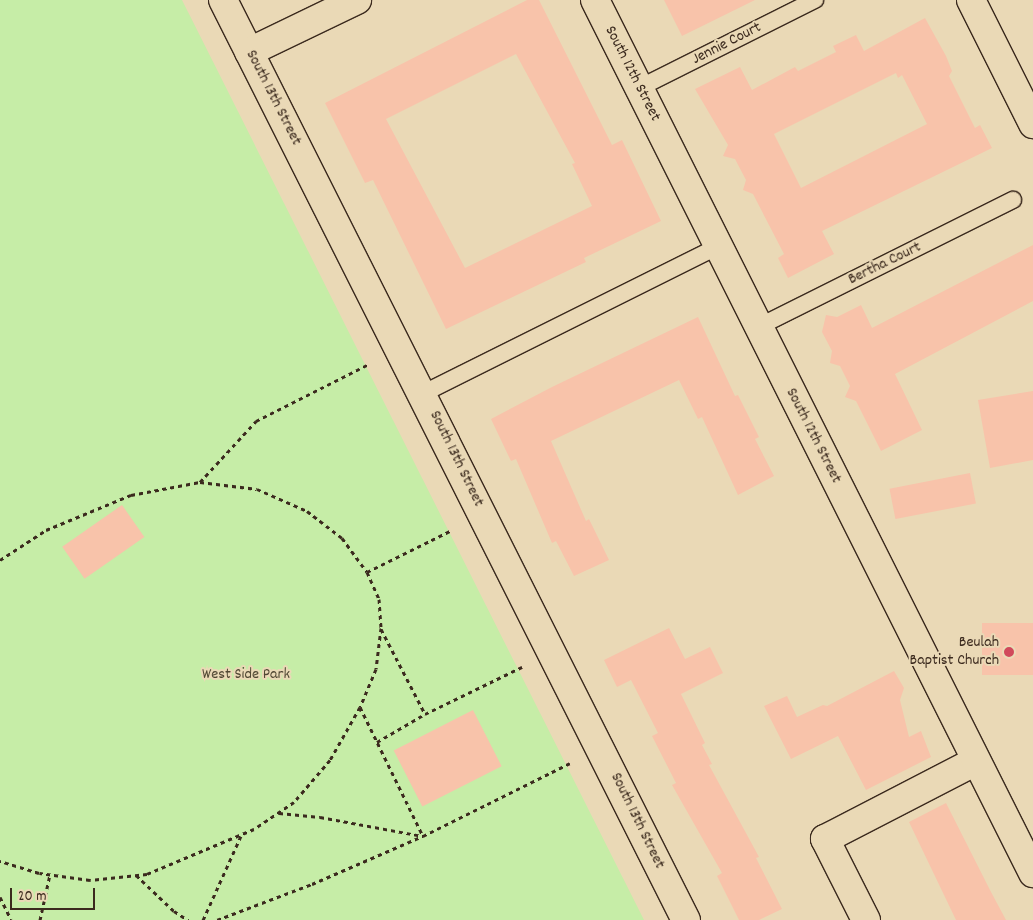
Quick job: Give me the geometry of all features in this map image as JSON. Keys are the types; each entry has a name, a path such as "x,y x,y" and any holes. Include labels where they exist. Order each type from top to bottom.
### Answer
{"street":[{"name":"South 13th Street","path":"223,0 424,393 686,920"},
{"path":"250,52 357,0"},
{"name":"South 12th Street","path":"595,0 1033,872"},
{"path":"971,0 1033,124"},
{"path":"866,920 825,840 976,761"}],"lane":[{"name":"Jennie Court","path":"639,88 815,0"},
{"name":"Bertha Court","path":"758,327 1013,200"},
{"path":"424,393 718,247"}],"path":[{"path":"200,482 256,420 369,364"},
{"path":"0,560 46,530 76,515 131,495 200,482 257,489 307,511 342,538 367,572 379,599 381,628 376,669 360,707 330,760 294,802 278,813 241,835 196,856 136,875 90,880 50,874 0,861"},
{"path":"367,572 452,530"},
{"path":"381,628 424,714"},
{"path":"377,742 424,714 522,667"},
{"path":"360,707 423,836"},
{"path":"217,920 312,884 423,836 570,763"},
{"path":"278,813 320,817 423,836"},
{"path":"203,920 241,835"},
{"path":"40,920 50,874"},
{"path":"136,875 174,912 188,920"},
{"path":"0,897 11,920"}],"green space":[{"name":"West Side Park","path":"0,0 182,0 644,920 0,920"}],"building":[{"path":"527,0 539,0 612,145 622,140 661,221 584,258 586,262 446,329 373,180 365,183 325,103","holes":["516,54 575,163 572,164 592,206 465,268 386,119"]},
{"path":"664,0 755,0 682,36"},
{"path":"925,18 946,56 952,71 949,76 975,128 980,125 992,148 822,231 834,254 788,278 778,258 784,254 753,194 743,190 746,180 735,159 723,156 728,145 695,89 740,67 752,90 795,67 798,71 836,52 833,46 856,35 864,51","holes":["896,73 898,78 902,75 927,124 801,188 774,134"]},
{"path":"1033,245 1033,301 895,374 922,430 881,451 856,401 845,397 850,386 840,366 830,363 832,351 822,332 826,315 837,317 861,305 872,328"},
{"path":"698,317 735,396 738,395 759,437 755,439 774,476 738,495 702,417 698,419 679,380 551,441 586,521 589,519 609,560 574,576 556,541 552,543 516,459 511,461 491,419 552,387"},
{"path":"1033,391 1033,460 990,468 978,400"},
{"path":"970,473 976,503 895,519 890,489"},
{"path":"122,505 144,537 85,579 62,547"},
{"name":"Beulah Baptist Church","path":"982,623 1033,623 1033,675 982,675"},
{"path":"669,628 685,659 710,647 723,673 681,694 705,743 702,745 712,764 709,765 759,857 756,858 782,909 759,920 739,920 717,876 722,873 672,785 676,783 652,736 658,733 631,680 617,687 604,660"},
{"path":"894,671 904,688 900,700 909,737 921,731 931,757 866,790 838,736 791,759 764,706 787,696 797,717 823,705 827,706"},
{"path":"473,710 502,766 422,807 394,750"},
{"path":"946,803 1006,920 956,920 909,822"}],"place":[{"name":"Beulah Baptist Church","path":"1009,652"}]}
